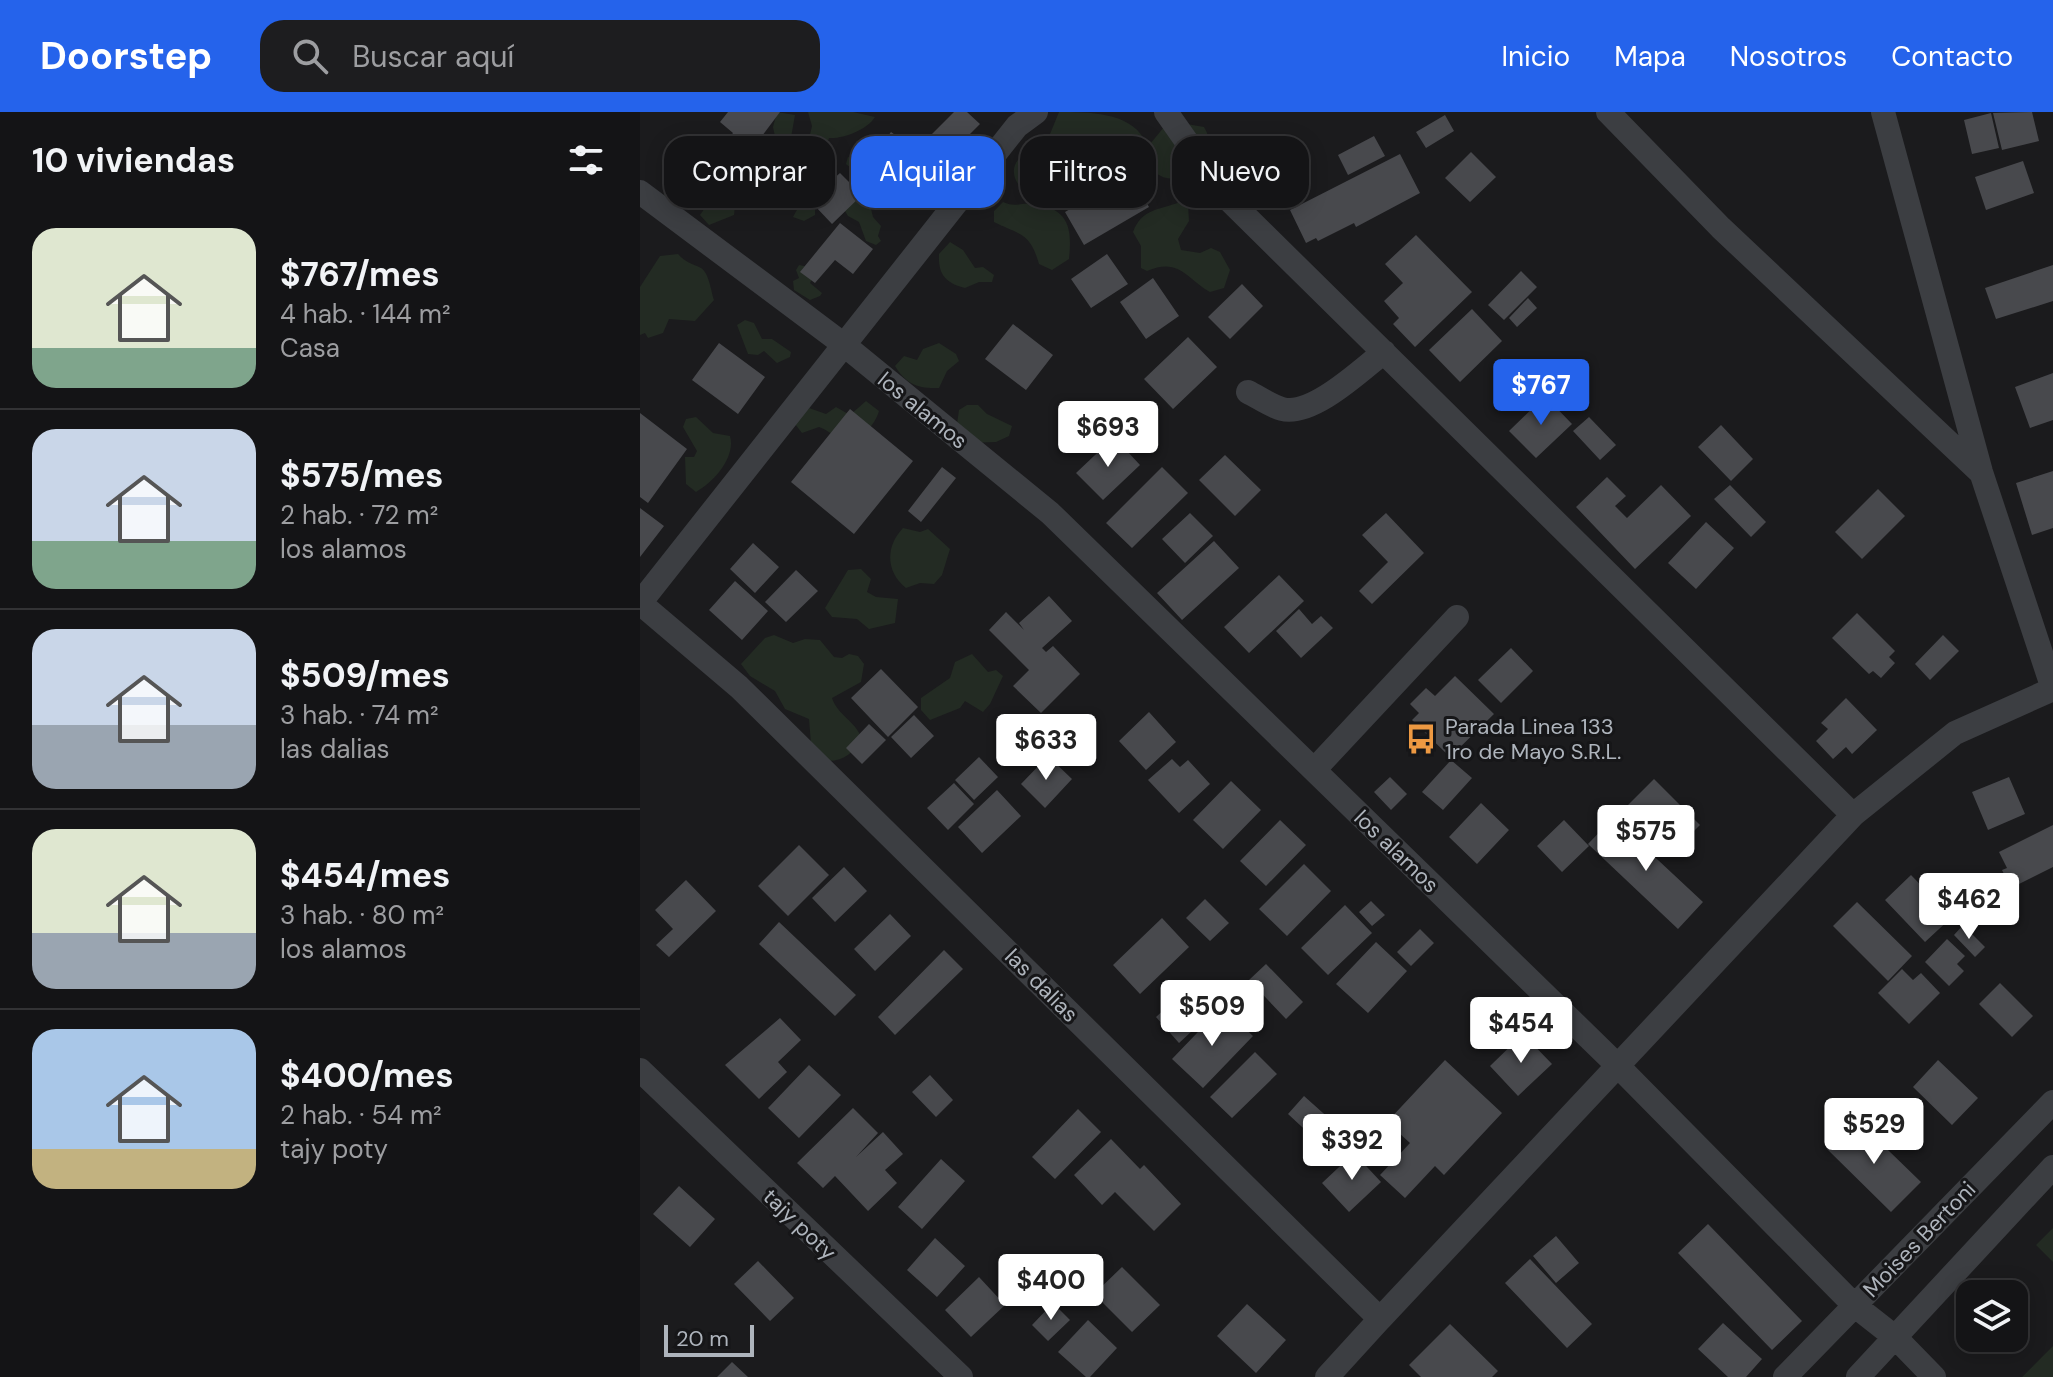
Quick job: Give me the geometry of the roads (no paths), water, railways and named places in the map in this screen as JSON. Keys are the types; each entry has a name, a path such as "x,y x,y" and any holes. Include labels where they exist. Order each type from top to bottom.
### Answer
{"street":[{"path":"640,603 1017,126 1036,112"},
{"path":"1166,112 1225,196 1853,815"},
{"path":"1608,112 1721,228 1981,472"},
{"path":"1327,1377 1853,815 1955,733 2053,689 1981,472 1883,112"},
{"name":"los alamos","path":"640,192 843,344 1050,513 1617,1065 1854,1305 1896,1338 1934,1377"},
{"path":"1248,392 1283,410 1308,406 1342,386 1384,352"},
{"name":"las dalias","path":"640,603 739,687 1380,1319"},
{"path":"1314,770 1457,617"},
{"name":"tajy poty","path":"640,1070 961,1377"},
{"name":"Moises Bertoni","path":"1785,1377 2053,1102"},
{"path":"1858,1377 2053,1167"}],"place":[{"name":"Parada Linea 133 1ro de Mayo S.R.L.","path":"1421,739"}]}
